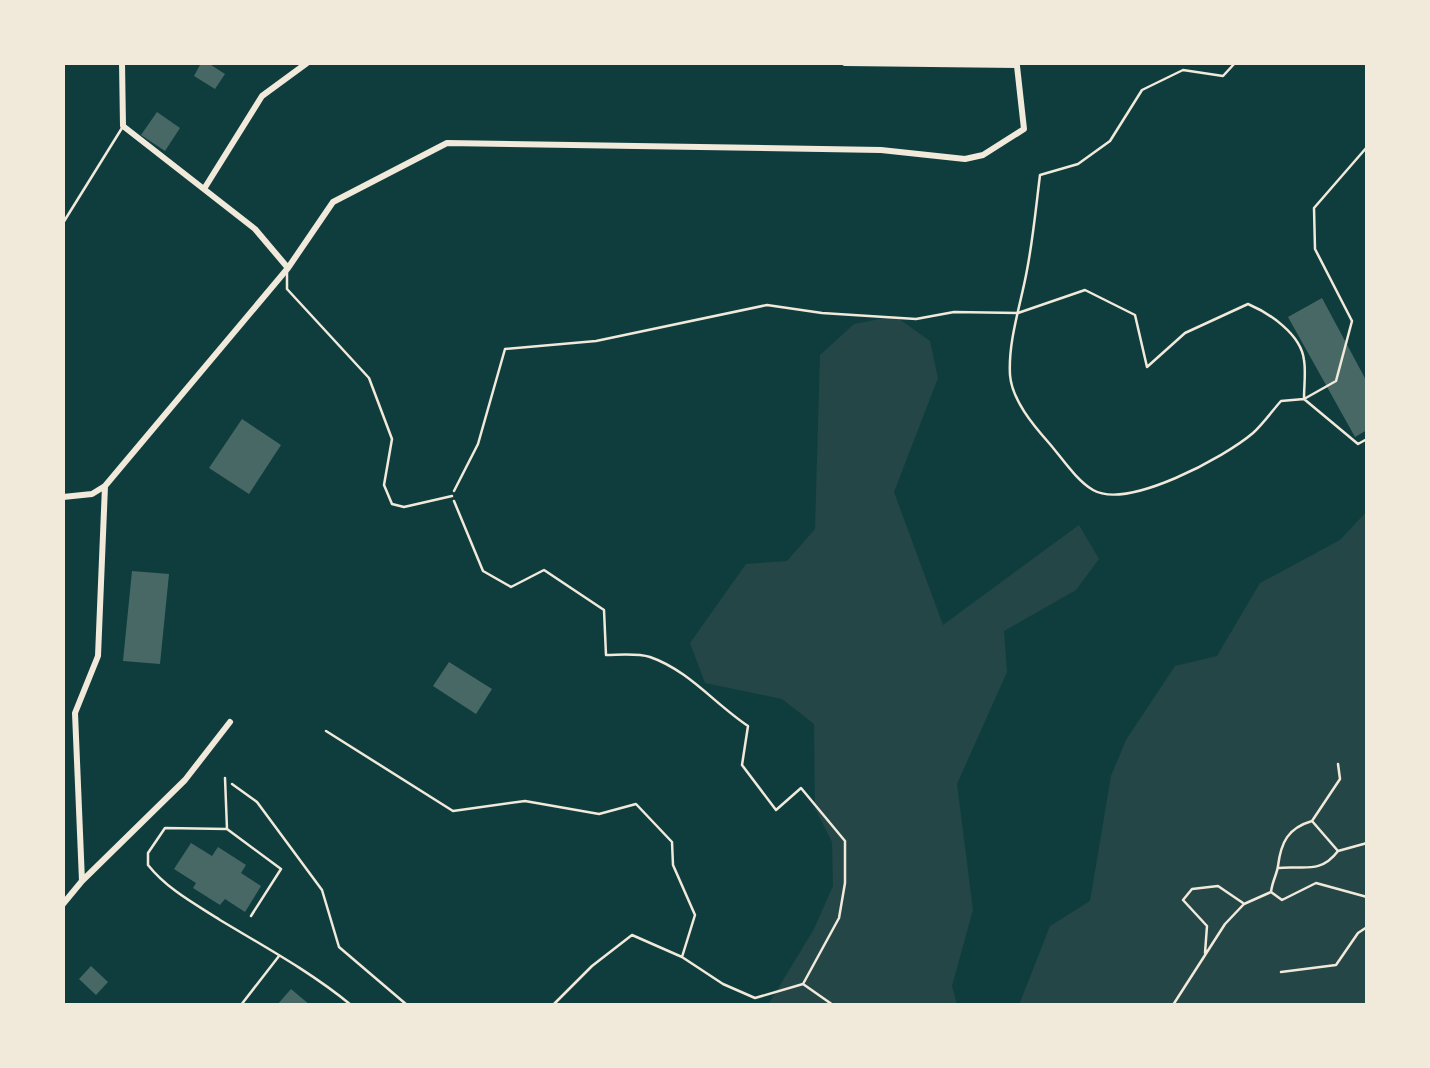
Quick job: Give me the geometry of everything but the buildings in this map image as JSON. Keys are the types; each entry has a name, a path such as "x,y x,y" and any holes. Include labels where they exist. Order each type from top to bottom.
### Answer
{"street":[{"path":"122,63 123,125 255,229 288,268"},
{"path":"204,189 262,96 307,63"},
{"path":"63,498 92,494 105,486 288,268 333,202 447,143 881,150 965,159 983,155 1024,129 1017,64 845,63"},
{"path":"82,881 75,713 98,656 105,486"},
{"path":"63,904 82,881 185,780 230,722"}],"lane":[{"path":"63,223 123,125"},
{"path":"288,268 287,289 369,378 392,439 384,485 392,504 404,507 452,496"},
{"path":"225,778 228,829"},
{"path":"251,916 281,869 228,829 165,828 148,853 148,866 160,879 322,981 351,1005"},
{"path":"241,1005 279,956"}],"path":[{"path":"1235,63 1223,76 1183,70 1142,90 1110,141 1079,164 1040,175 1010,377 1021,407 1092,489 1108,495 1132,493 1218,457 1254,432 1281,401 1304,398 1336,381 1352,321 1315,249 1314,208 1367,147"},
{"path":"553,1005 592,965 632,935 682,957 723,984 755,998 803,984 839,918 845,883 845,841 801,788 776,810 742,765 748,726 724,710 689,678 648,657 606,655 604,610 544,570 511,587 483,571 452,496 478,443 505,349 596,341 766,305 822,313 916,319 954,312 1018,313 1085,290 1135,315 1146,367 1185,332 1248,304 1268,312 1289,332 1304,357 1304,398 1358,444 1367,439"},
{"path":"326,731 453,811 525,801 599,814 636,803 672,842 673,865 695,915 682,957"},
{"path":"1271,892 1272,877 1278,868 1278,855 1290,832 1312,821 1340,779 1338,764"},
{"path":"225,778 257,802 322,890 339,947 407,1005"},
{"path":"1312,821 1338,851"},
{"path":"1278,868 1302,870 1330,861 1338,851 1367,844"},
{"path":"1271,892 1282,900 1316,883 1367,897"},
{"path":"1205,956 1207,926 1183,900 1192,889 1218,886 1244,904"},
{"path":"1174,1005 1225,924 1244,904 1271,892"},
{"path":"1281,972 1336,965 1359,933 1367,927"},
{"path":"803,984 833,1005"},
{"path":"1174,1005 1216,1005"}],"shaded area":[{"path":"895,316 930,341 938,378 894,492 943,625 1079,525 1099,559 1076,590 1004,631 1007,672 957,784 973,910 952,986 957,1005 768,1005 814,929 833,886 832,842 815,808 814,724 782,699 705,683 690,643 746,564 787,561 815,529 820,355 854,324"},
{"path":"1367,511 1367,1005 1019,1005 1050,926 1090,901 1111,776 1126,740 1175,666 1217,656 1260,583 1340,540"}]}
